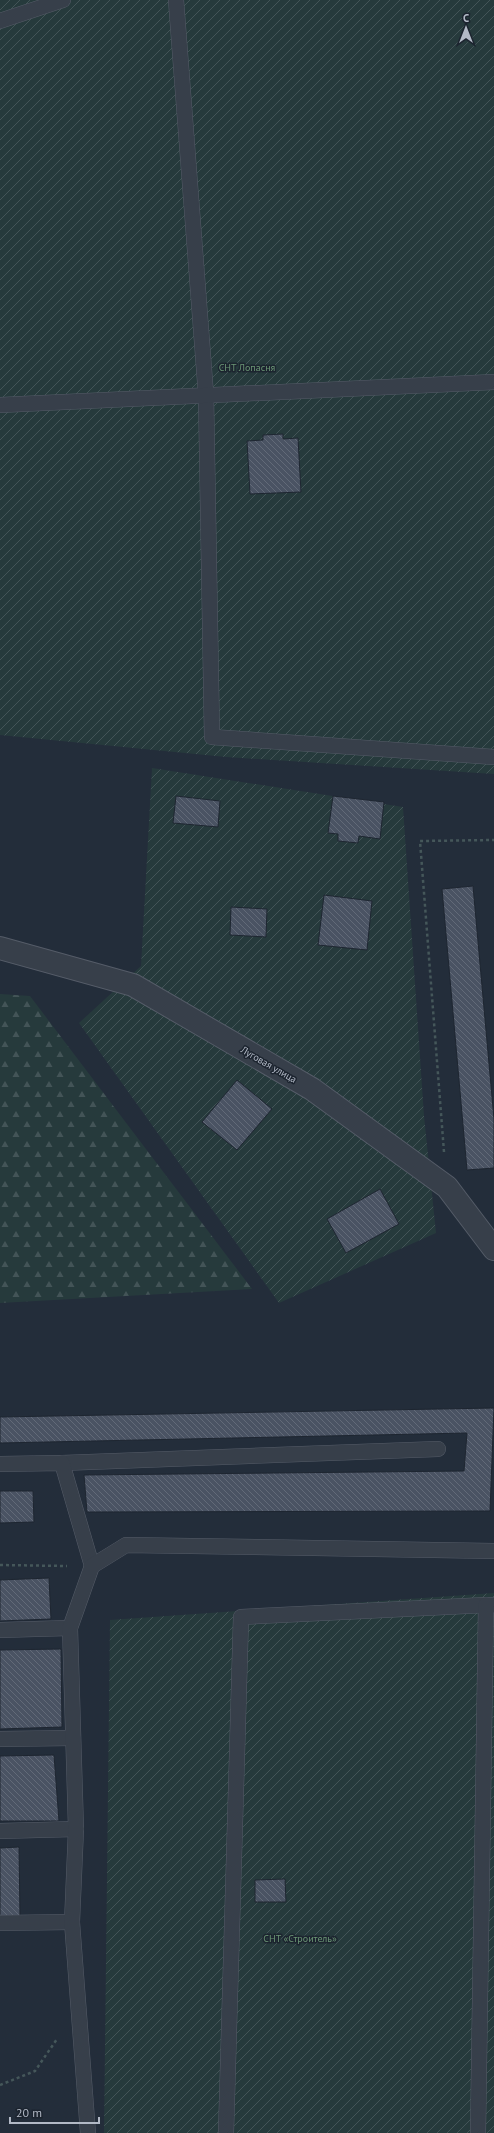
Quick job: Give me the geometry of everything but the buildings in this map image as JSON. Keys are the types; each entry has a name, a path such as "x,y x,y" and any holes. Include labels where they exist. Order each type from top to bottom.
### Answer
{"street":[{"name":"Луговая улица","path":"0,948 133,985 312,1089 447,1187 494,1249"}],"lane":[{"path":"0,20 63,0"},
{"path":"176,0 206,395 212,737 494,757"},
{"path":"0,405 494,382"},
{"path":"0,1464 438,1449"},
{"path":"62,1463 92,1566 70,1628 76,1829 72,1922 88,2133"},
{"path":"92,1566 126,1545 494,1551"},
{"path":"226,2133 241,1618 490,1605 478,2133"},
{"path":"0,1630 70,1628"},
{"path":"0,1740 73,1738"},
{"path":"0,1831 76,1829"},
{"path":"0,1923 72,1922"}],"path":[{"path":"447,1187 420,842 494,840"},
{"path":"0,1564 92,1566"},
{"path":"0,2085 35,2071 79,2008"}],"green space":[{"name":"СНТ Лопасня","path":"0,0 494,0 494,774 226,757 0,735"},
{"path":"152,768 403,807 424,1116 436,1233 279,1303 79,1023 141,966"},
{"path":"0,994 30,996 252,1289 0,1303"},
{"name":"СНТ «Строитель»","path":"494,1593 494,2133 104,2133 110,1620"}]}
